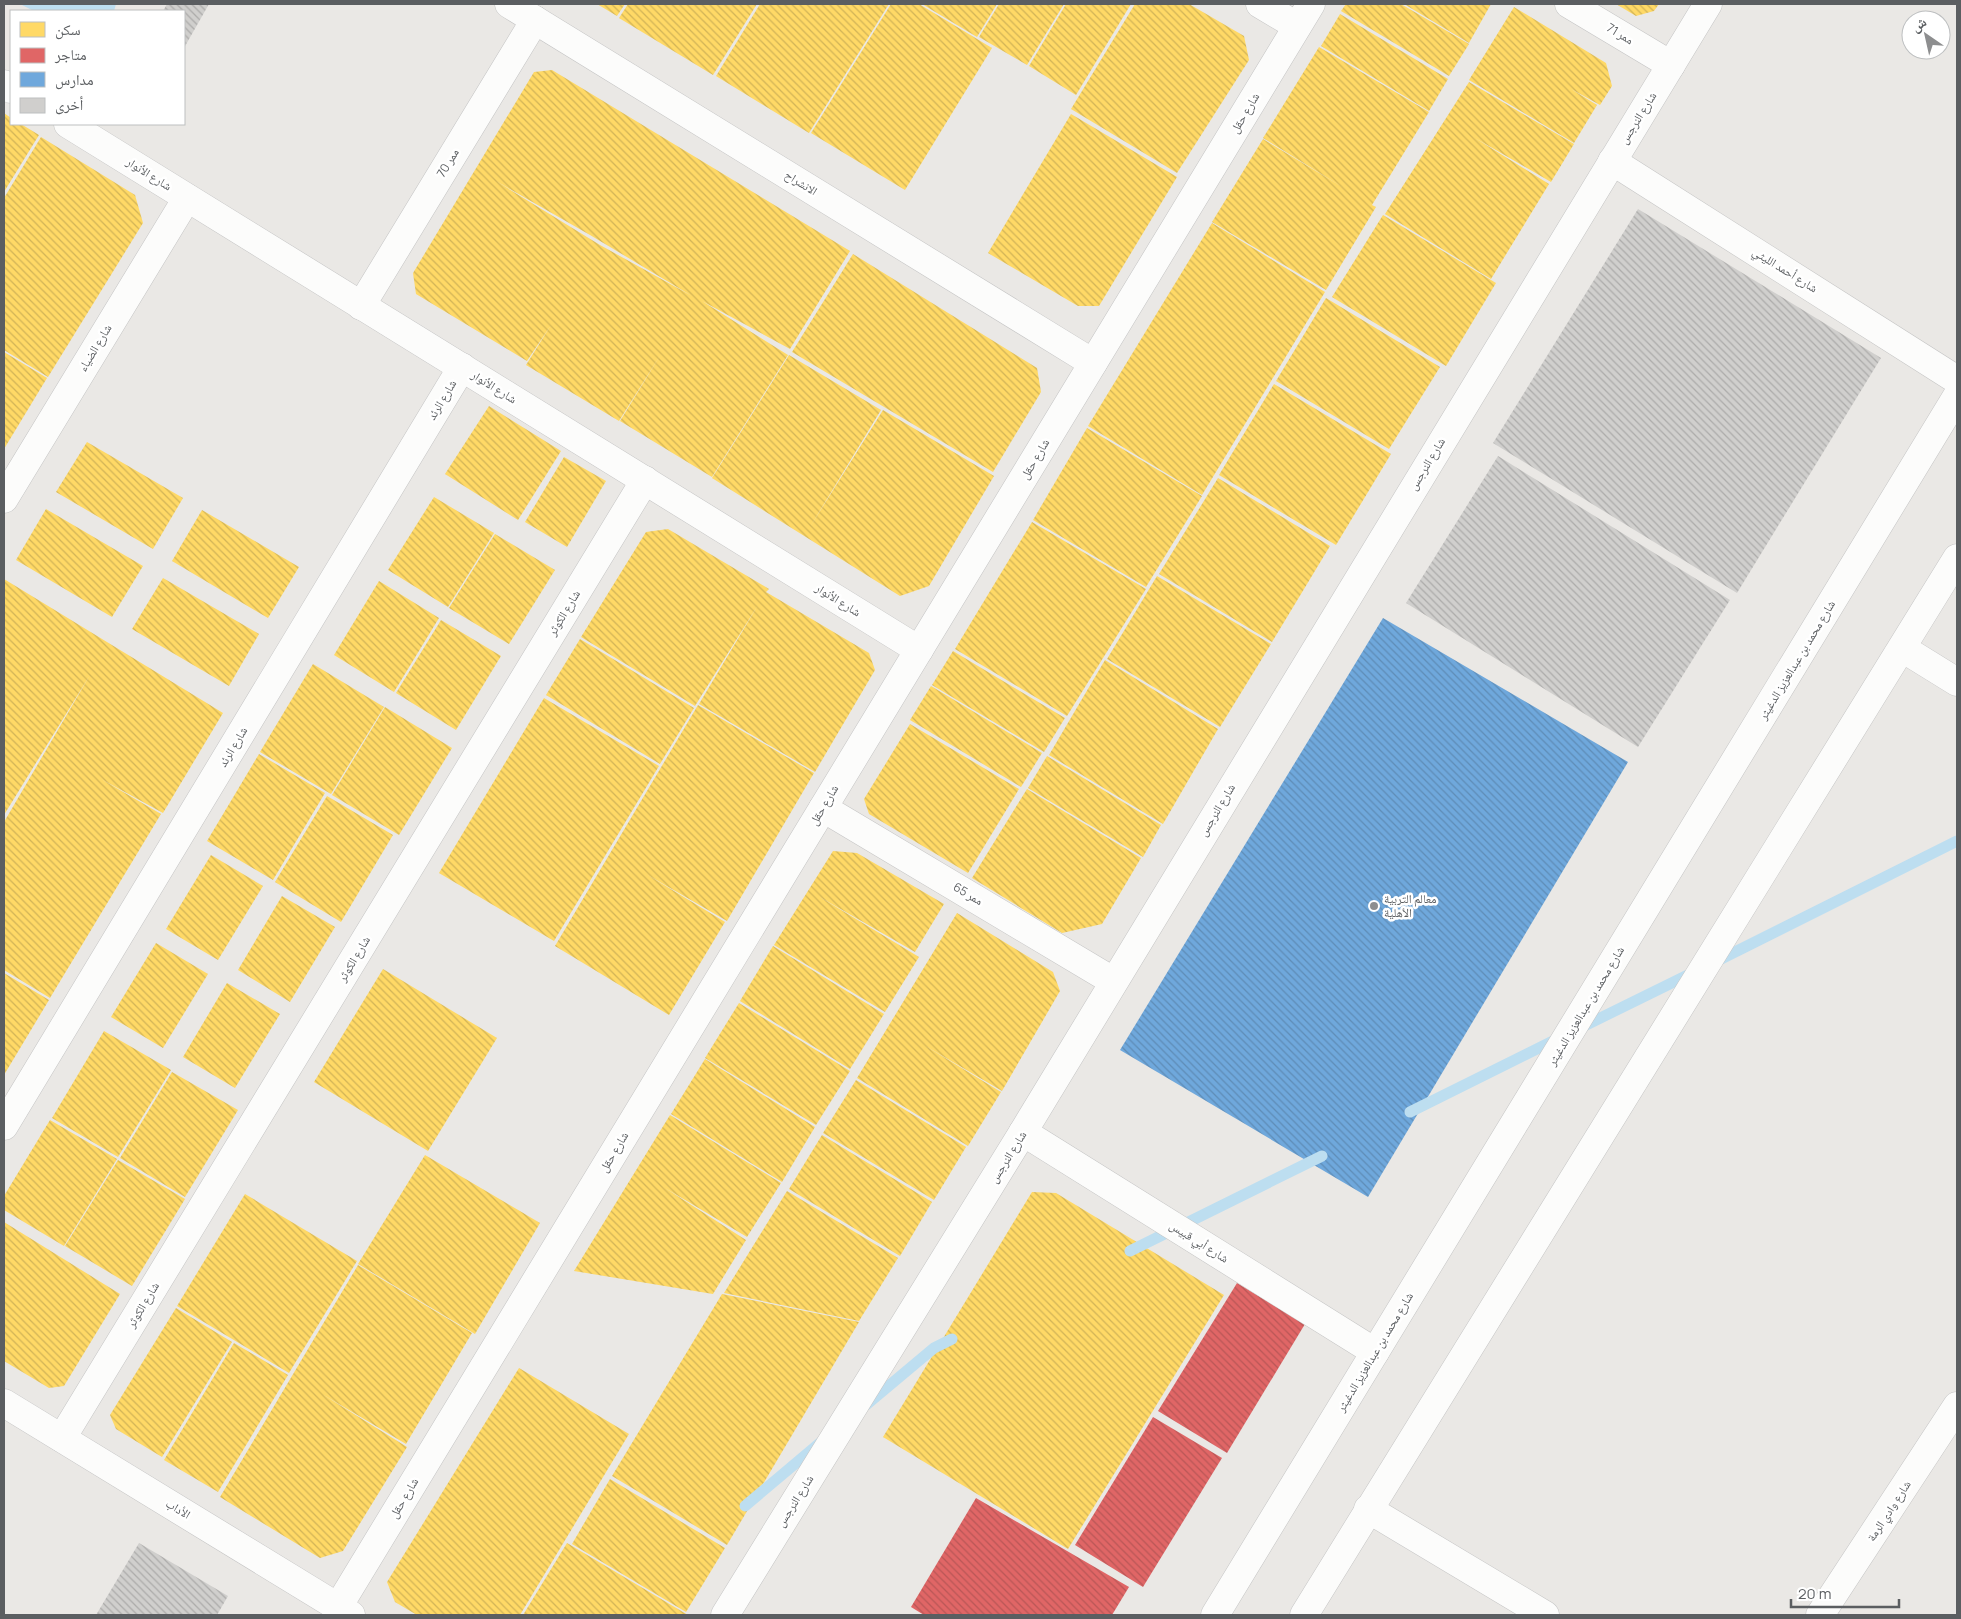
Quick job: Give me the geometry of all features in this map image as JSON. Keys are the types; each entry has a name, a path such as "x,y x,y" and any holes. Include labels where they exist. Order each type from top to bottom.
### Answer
{"street":[{"name":"الانشراح","path":"509,4 1093,363"},
{"path":"1260,4 1304,15"},
{"name":"ممر 71","path":"1569,4 1671,65"},
{"name":"شارع النرجس","path":"725,1615 1023,1132 1708,4"},
{"name":"شارع حقل","path":"345,1611 823,808 1304,15"},
{"name":"ممر 70","path":"361,306 535,20"},
{"name":"شارع الأنوار","path":"70,125 920,650"},
{"name":"شارع أحمد الليثي","path":"1612,160 1957,380"},
{"name":"شارع الضياء","path":"4,499 187,198"},
{"name":"شارع الرئد","path":"4,1126 462,367"},
{"name":"شارع محمد بن عبدالعزيز الدغيثر","path":"1215,1615 1957,396"},
{"name":"شارع الكوثر","path":"62,1438 645,480"},
{"path":"1304,1615 1957,558"},
{"path":"1902,648 1957,682"},
{"name":"ممر 65","path":"823,808 1113,981"},
{"name":"شارع أبي قبيس","path":"1023,1132 1375,1352"},
{"name":"الأداب","path":"4,1403 345,1611"},
{"name":"شارع وادي الرمة","path":"1820,1615 1957,1406"},
{"path":"1368,1509 1545,1615"}],"water":[{"path":"20,4 116,4 114,10 32,10"}],"building: سكن":[{"path":"597,4 625,4 617,16"},
{"path":"628,4 757,4 713,75 619,18"},
{"path":"760,4 889,4 809,133 716,76"},
{"path":"891,4 919,4 992,48 905,190 811,133"},
{"path":"922,4 997,4 977,37"},
{"path":"999,4 1064,4 1027,65 979,37"},
{"path":"1066,4 1131,4 1076,95 1029,66"},
{"path":"1135,4 1189,4 1244,36 1249,60 1177,173 1071,109"},
{"path":"1346,4 1401,4 1469,44 1449,76 1341,11"},
{"path":"1404,4 1491,4 1469,43"},
{"path":"1616,4 1659,4 1654,11 1636,16"},
{"path":"1514,7 1606,63 1612,86 1600,105 1571,89 1597,105 1574,143 1469,80"},
{"path":"1340,14 1448,79 1429,111 1321,46"},
{"path":"1319,47 1429,112 1372,205 1376,207 1326,290 1212,222 1263,139 1344,188 1263,138"},
{"path":"552,70 850,251 790,349 702,301 788,355 712,477 620,421 661,354 619,421 526,365 551,325 527,361 416,294 413,273 534,72","holes":["496,181 692,296 600,245"]},
{"path":"1469,82 1574,144 1551,182 1475,138 1549,184 1491,279 1385,214"},
{"path":"4,113 10,117 10,125 23,125 39,135 4,192"},
{"path":"1071,114 1177,177 1099,306 1078,306 988,253"},
{"path":"41,137 135,195 143,223 48,377 4,350 4,198"},
{"path":"1383,215 1496,283 1446,366 1332,297"},
{"path":"1212,223 1325,292 1202,495 1088,426"},
{"path":"853,254 1037,368 1041,392 993,472 792,352"},
{"path":"1326,298 1440,367 1389,449 1276,381"},
{"path":"4,352 47,378 4,449"},
{"path":"789,355 881,410 810,527 883,410 994,476 929,586 900,596 712,478"},
{"path":"1274,384 1391,454 1336,545 1219,475"},
{"path":"489,406 561,451 518,520 445,474"},
{"path":"1087,428 1202,496 1146,587 1033,520"},
{"path":"87,442 183,498 153,549 56,492"},
{"path":"564,457 606,481 567,547 525,522"},
{"path":"1218,478 1330,546 1272,642 1159,574"},
{"path":"434,497 494,533 448,607 388,570"},
{"path":"46,509 143,566 112,617 16,560"},
{"path":"202,510 299,567 268,618 172,561"},
{"path":"1032,522 1146,589 1067,716 955,649"},
{"path":"668,529 769,589 766,592 869,653 875,670 815,772 699,704 758,605 695,706 581,637 646,532"},
{"path":"495,534 555,570 509,644 449,608"},
{"path":"1157,576 1271,644 1220,727 1107,659"},
{"path":"163,578 259,634 229,686 132,629"},
{"path":"4,579 223,713 163,813 101,779 161,814 50,998 4,970 4,822 90,675 4,815"},
{"path":"379,581 439,618 394,692 334,655"},
{"path":"441,620 501,656 456,730 396,693"},
{"path":"580,639 694,708 660,764 546,695"},
{"path":"953,651 1065,718 1044,752 932,685"},
{"path":"1105,660 1218,729 1163,824 1049,755"},
{"path":"313,664 384,707 331,794 260,752"},
{"path":"931,686 1042,753 1021,787 910,720"},
{"path":"544,698 659,766 554,941 439,873"},
{"path":"698,705 814,773 727,921 646,874 725,922 669,1015 555,946"},
{"path":"385,707 452,748 399,835 332,795"},
{"path":"910,724 1019,789 968,873 869,814 864,799"},
{"path":"259,754 325,793 273,880 207,841"},
{"path":"1047,756 1161,825 1143,857 1028,788"},
{"path":"1027,789 1141,858 1102,924 1062,933 972,878"},
{"path":"327,796 393,835 341,922 275,882"},
{"path":"833,851 857,853 944,904 915,952 818,896 919,957 885,1012 774,945"},
{"path":"211,855 263,886 218,960 166,929"},
{"path":"282,896 335,927 290,1002 238,970"},
{"path":"957,913 1053,972 1060,991 1002,1091 924,1045 1001,1092 968,1146 857,1078"},
{"path":"156,943 208,974 163,1048 111,1017"},
{"path":"773,946 884,1014 850,1069 740,1001"},
{"path":"383,969 497,1038 428,1151 314,1082"},
{"path":"4,973 49,1000 4,1075"},
{"path":"227,983 280,1014 235,1088 183,1057"},
{"path":"739,1003 850,1071 816,1125 705,1058"},
{"path":"104,1031 171,1070 118,1157 52,1118"},
{"path":"705,1059 815,1127 782,1182 671,1114"},
{"path":"172,1072 238,1110 185,1197 120,1158"},
{"path":"856,1080 966,1147 934,1200 823,1133"},
{"path":"670,1115 781,1183 747,1237 665,1188 746,1240 713,1294 574,1271"},
{"path":"50,1120 117,1159 64,1246 4,1210 4,1196"},
{"path":"822,1135 932,1202 900,1256 789,1189"},
{"path":"425,1155 540,1223 475,1334 358,1264"},
{"path":"118,1160 185,1199 132,1286 65,1246"},
{"path":"787,1191 898,1258 859,1321 724,1293"},
{"path":"1032,1192 1056,1193 1224,1295 1068,1549 883,1437"},
{"path":"245,1194 357,1261 289,1373 177,1306"},
{"path":"4,1222 120,1294 64,1386 49,1388 4,1361"},
{"path":"358,1265 472,1333 406,1444 322,1394 407,1447 343,1551 320,1558 220,1497"},
{"path":"722,1294 859,1322 727,1545 612,1476"},
{"path":"176,1308 232,1342 162,1457 116,1429 110,1415"},
{"path":"234,1343 288,1375 218,1492 164,1460"},
{"path":"519,1368 629,1434 520,1615 417,1615 395,1602 387,1582"},
{"path":"610,1479 725,1548 686,1612 572,1544"},
{"path":"567,1543 688,1615 523,1615"}],"building: متاجر":[{"path":"1237,1283 1305,1324 1227,1453 1158,1411"},
{"path":"1153,1417 1222,1458 1143,1587 1075,1545"},
{"path":"976,1498 1129,1587 1112,1615 924,1615 911,1607"}],"building: مدارس":[{"name":"معالم التربية الأهلية","path":"1383,618 1628,762 1368,1197 1120,1050"}],"building: أخرى":[{"path":"167,4 209,4 185,46 185,10 164,10"},
{"path":"1638,209 1881,358 1737,593 1493,443"},
{"path":"1498,456 1730,600 1638,747 1406,603"},
{"path":"139,1543 228,1596 217,1615 96,1615"}],"waterway":[{"path":"1715,962 1957,841"},
{"path":"1578,1029 1694,972"},
{"path":"1410,1112 1559,1038"},
{"path":"1130,1251 1322,1156"},
{"path":"866,1405 934,1348 952,1339"},
{"path":"745,1506 821,1442"}],"place":[{"name":"معالم التربية الأهلية","path":"1374,906"}]}
